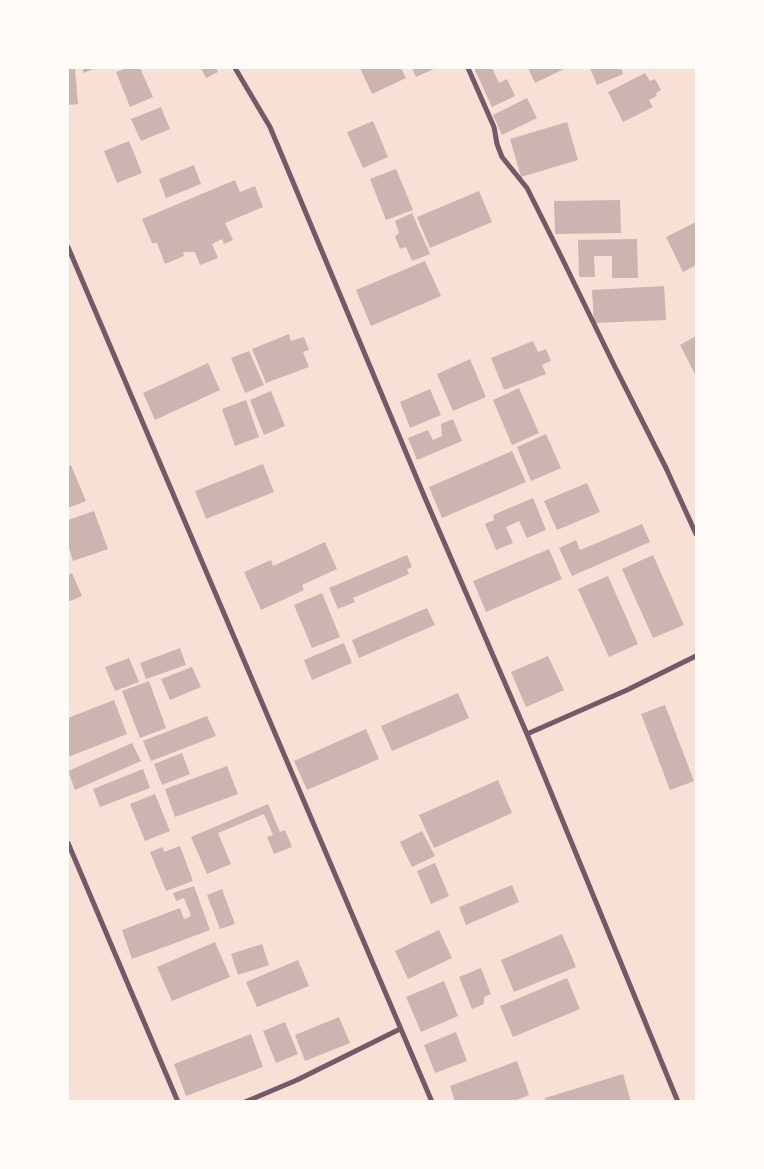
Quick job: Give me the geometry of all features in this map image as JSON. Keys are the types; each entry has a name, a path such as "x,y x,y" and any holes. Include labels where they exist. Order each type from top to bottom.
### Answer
{"street":[{"path":"235,68 270,127 425,498 527,734 678,1102"},
{"path":"468,68 494,127 502,157 527,188 666,468 696,534"},
{"path":"68,247 432,1102"},
{"path":"527,734 627,690 696,656"},
{"path":"68,843 178,1102"},
{"path":"245,1102 297,1080 400,1029"}],"building":[{"path":"68,68 75,68 78,104 68,105"},
{"path":"82,68 96,68 84,73"},
{"path":"127,68 140,68 153,97 130,107 116,72"},
{"path":"201,68 216,68 218,72 206,78"},
{"path":"360,68 401,68 406,78 372,94"},
{"path":"412,68 433,68 434,69 416,77"},
{"path":"474,68 492,68 499,83 507,79 515,96 492,107"},
{"path":"528,68 566,68 535,83"},
{"path":"590,68 621,68 623,74 597,85"},
{"path":"645,73 650,81 655,79 661,90 656,93 657,96 649,100 653,107 623,122 608,92"},
{"path":"527,98 537,118 502,135 493,115"},
{"path":"161,107 170,129 141,141 131,119"},
{"path":"373,121 388,157 363,168 347,132"},
{"path":"567,122 578,160 521,177 510,139"},
{"path":"129,141 142,173 117,183 104,151"},
{"path":"194,165 201,184 166,198 159,179"},
{"path":"396,169 413,210 386,220 370,179"},
{"path":"235,180 240,192 255,186 263,207 225,223 233,240 224,244 222,239 212,244 218,258 200,265 195,252 183,252 184,256 165,264 157,243 152,243 142,219"},
{"path":"479,191 492,222 430,248 417,217"},
{"path":"620,200 621,233 555,234 554,201"},
{"path":"412,213 430,254 412,261 406,247 400,249 395,236 399,233 395,221"},
{"path":"696,222 696,265 683,272 666,237"},
{"path":"637,239 638,278 612,278 612,256 594,256 595,277 579,277 578,240"},
{"path":"425,261 441,296 371,326 356,290"},
{"path":"664,286 666,320 594,323 592,290"},
{"path":"289,334 291,341 304,337 309,350 303,352 309,367 266,383 252,349"},
{"path":"696,336 696,376 680,345"},
{"path":"533,341 538,352 546,349 551,361 542,365 546,374 504,390 491,358"},
{"path":"249,351 264,385 245,393 231,358"},
{"path":"470,359 486,397 453,411 437,374"},
{"path":"208,363 220,390 155,420 143,393"},
{"path":"519,388 539,433 512,445 493,400"},
{"path":"430,389 441,415 410,428 400,402"},
{"path":"271,391 285,426 264,435 250,400"},
{"path":"246,400 259,437 235,446 222,409"},
{"path":"453,419 462,441 417,460 408,438 428,430 433,440 442,436 441,424"},
{"path":"546,434 561,468 531,481 517,447"},
{"path":"512,451 526,482 442,518 429,487"},
{"path":"263,464 274,492 206,519 195,491"},
{"path":"71,465 86,501 68,508 68,467"},
{"path":"587,483 600,512 557,530 544,501"},
{"path":"533,498 546,530 527,538 519,521 506,527 513,543 496,550 485,524 494,520 493,515"},
{"path":"94,511 108,549 73,561 68,545 68,520"},
{"path":"642,524 650,542 572,576 559,548 576,540 580,550"},
{"path":"325,542 337,569 302,585 304,590 261,610 244,572 271,560 273,566"},
{"path":"549,549 562,579 486,612 473,581"},
{"path":"407,555 412,567 407,569 409,574 353,598 355,602 338,609 329,588"},
{"path":"653,555 684,625 653,638 622,569"},
{"path":"72,573 82,596 68,602 68,575"},
{"path":"608,576 638,644 609,657 578,589"},
{"path":"322,593 340,637 312,648 294,605"},
{"path":"427,608 435,625 359,658 352,640"},
{"path":"344,643 352,663 312,680 304,660"},
{"path":"180,648 186,665 146,679 140,663"},
{"path":"548,656 564,690 526,707 511,672"},
{"path":"129,658 139,682 115,691 105,667"},
{"path":"192,667 201,687 170,700 161,679"},
{"path":"149,681 166,728 140,738 122,691"},
{"path":"458,693 469,718 392,751 381,726"},
{"path":"114,700 127,734 68,757 68,718"},
{"path":"665,705 694,781 670,790 641,714"},
{"path":"207,716 216,736 151,761 143,741"},
{"path":"366,729 379,759 307,790 294,761"},
{"path":"132,743 141,761 75,790 68,771"},
{"path":"182,753 190,774 162,785 154,764"},
{"path":"227,766 238,794 175,817 165,789"},
{"path":"143,769 150,788 100,807 93,789"},
{"path":"498,780 512,813 434,848 419,815"},
{"path":"155,794 170,831 145,841 130,804"},
{"path":"268,804 280,832 285,830 292,847 274,854 267,837 273,835 264,814 218,833 231,864 207,874 191,837"},
{"path":"422,831 435,856 412,867 400,842"},
{"path":"180,846 193,881 166,891 150,852 163,847 164,852"},
{"path":"435,863 449,896 431,904 417,871"},
{"path":"512,885 519,902 466,925 459,907"},
{"path":"194,886 210,930 132,959 122,930 180,908 184,919 191,916 184,898 176,901 173,893"},
{"path":"222,889 235,924 220,929 207,895"},
{"path":"439,930 452,958 408,979 395,951"},
{"path":"562,934 576,967 514,992 501,960"},
{"path":"215,942 230,977 172,1001 157,967"},
{"path":"262,944 269,965 238,975 231,954"},
{"path":"298,960 309,986 257,1007 246,982"},
{"path":"481,968 491,994 484,997 484,1004 472,1009 459,977"},
{"path":"567,978 580,1009 513,1037 500,1006"},
{"path":"444,981 458,1016 421,1032 406,997"},
{"path":"339,1017 350,1043 305,1061 295,1035"},
{"path":"285,1022 298,1054 276,1063 263,1031"},
{"path":"456,1032 467,1061 435,1073 424,1045"},
{"path":"251,1034 263,1067 186,1096 174,1064"},
{"path":"517,1061 529,1095 512,1102 455,1102 450,1086"},
{"path":"623,1074 631,1102 546,1102 545,1098"}]}
